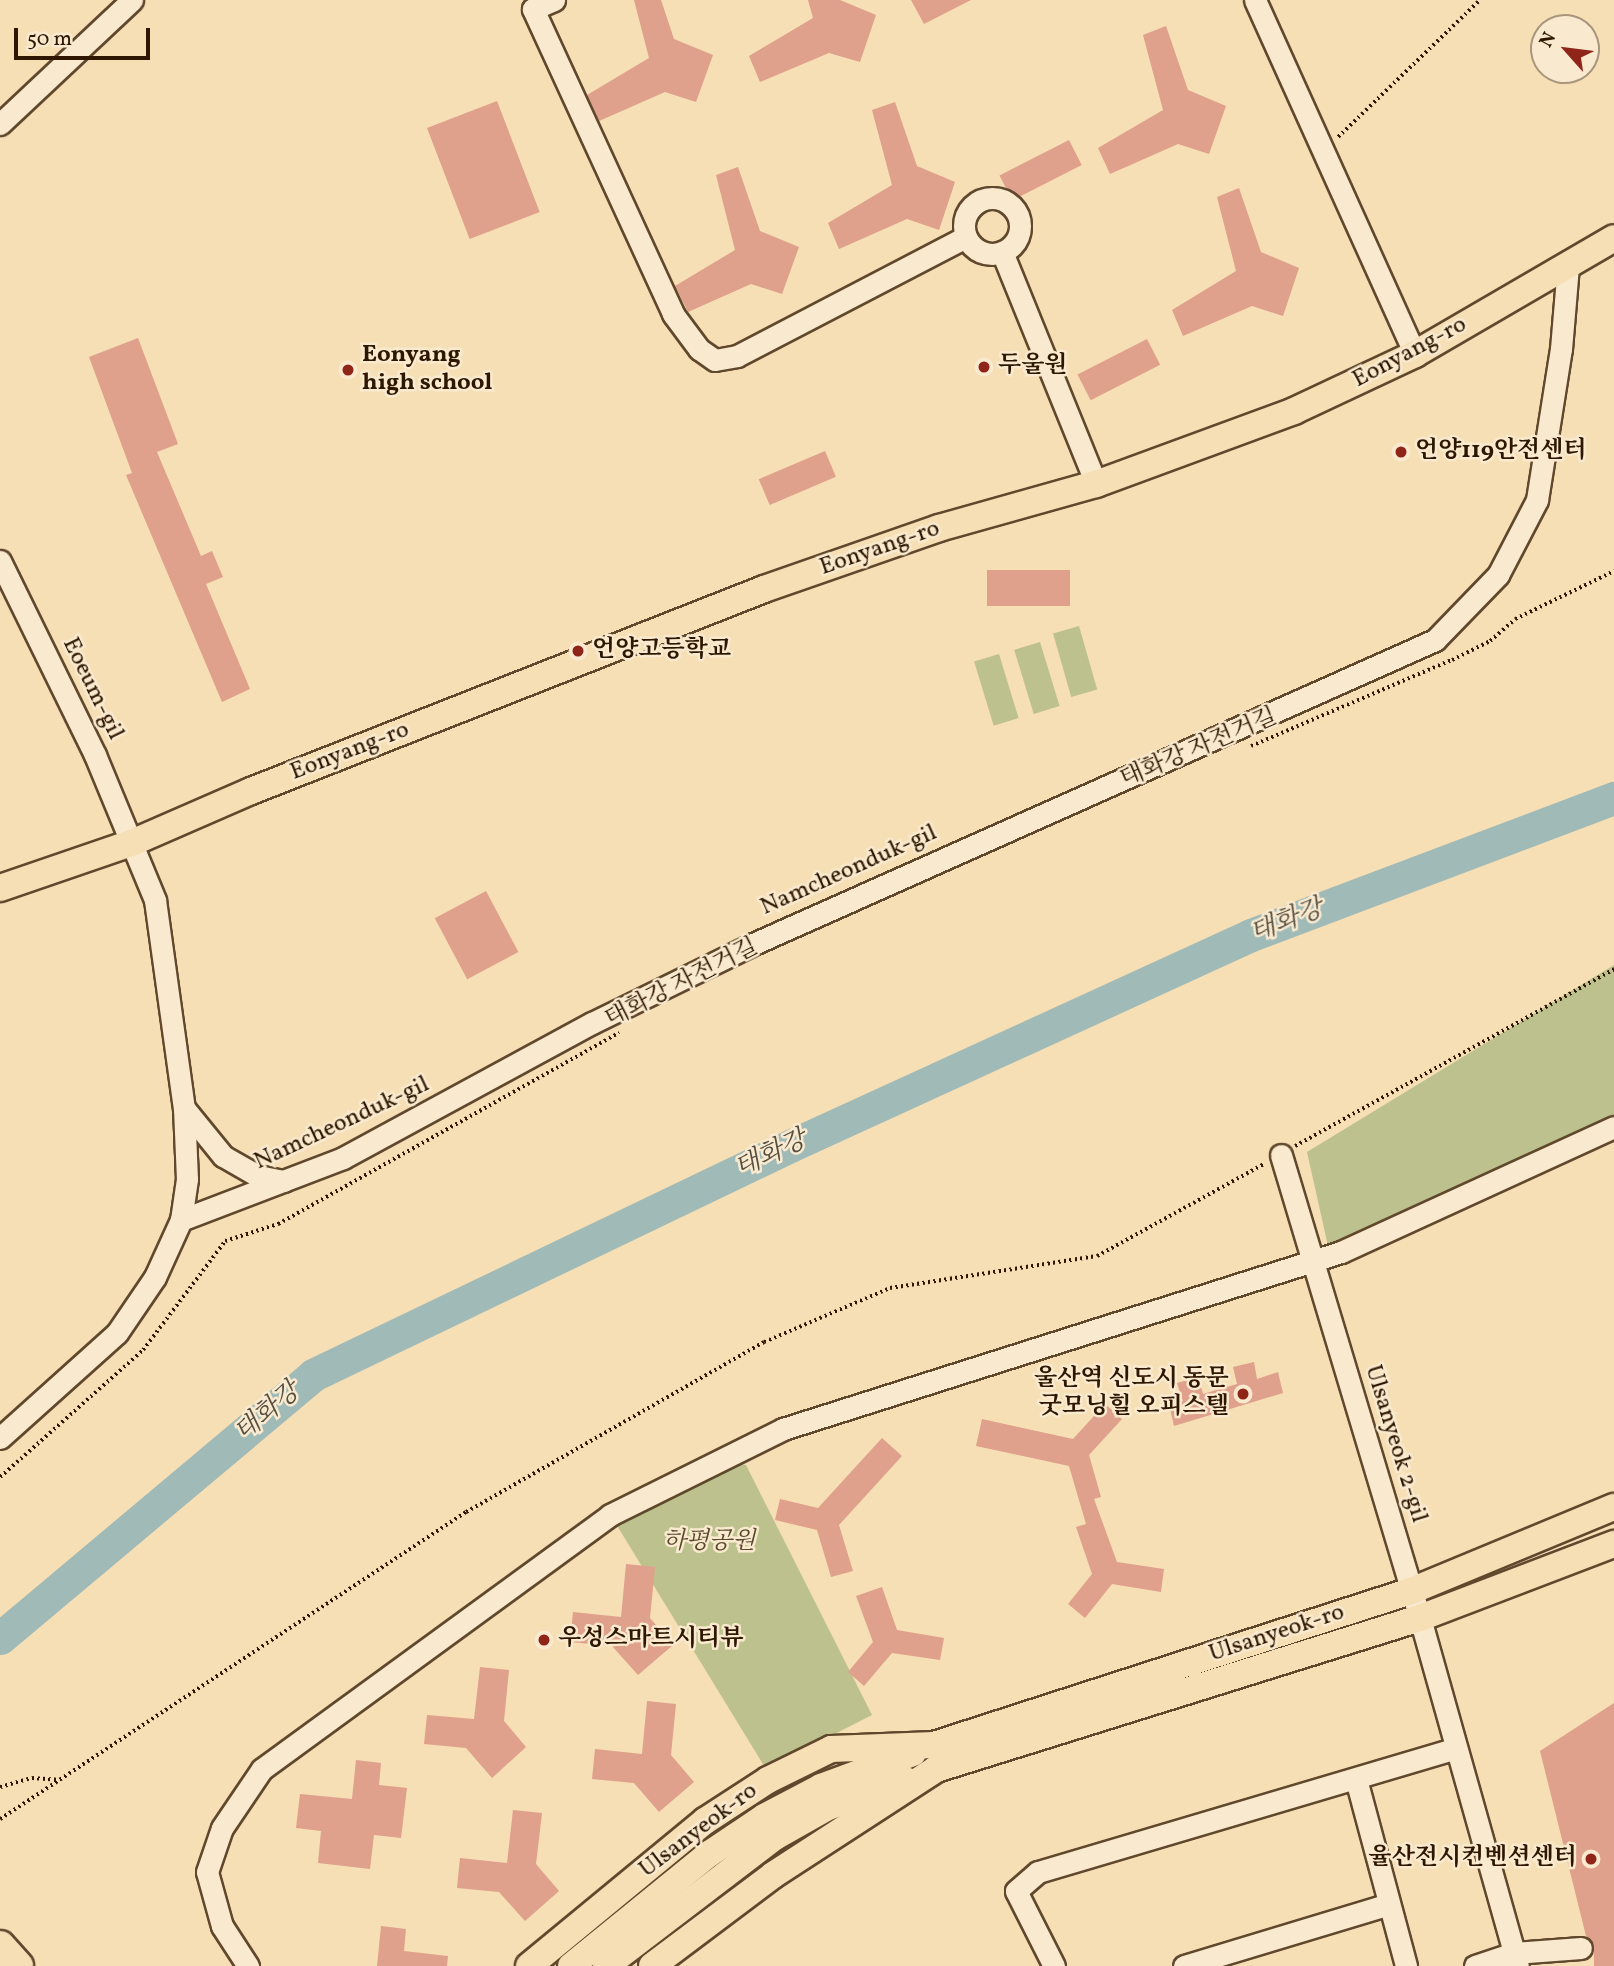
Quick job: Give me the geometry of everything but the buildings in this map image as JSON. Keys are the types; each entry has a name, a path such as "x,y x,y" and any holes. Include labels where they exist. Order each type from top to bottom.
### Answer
{"highway":[{"path":"0,1946 18,1966"}],"main road":[{"name":"Eonyang-ro","path":"0,888 134,842 251,791 764,589 939,528 1096,484 1294,411 1415,354 1614,238"},
{"name":"Ulsanyeok-ro","path":"606,1966 775,1837 828,1807 935,1757 1411,1591 1614,1507"},
{"name":"Ulsanyeok-ro","path":"571,1966 709,1854 764,1817 821,1787 1420,1618 1614,1544"},
{"name":"Ulsanyeok-ro","path":"529,1966 705,1821 768,1780 831,1749 935,1757"},
{"name":"Ulsanyeok-ro","path":"652,1966 773,1875 843,1834 935,1757"}],"street":[{"path":"0,124 132,0"},
{"path":"554,0 533,9 673,314 699,349 715,360 737,356 966,237"},
{"path":"1255,0 1415,354"},
{"path":"988,198 1006,201 1020,223 1016,241 1002,252 984,253 966,237 964,223 972,206 988,198"},
{"path":"1002,252 1096,484"},
{"name":"Namcheonduk-gil","path":"181,1220 343,1158 592,1023 863,892 1435,640 1498,575 1537,500 1560,363 1568,266"},
{"name":"Eoeum-gil","path":"0,561 134,842"},
{"path":"0,1438 117,1334 155,1277 181,1220 187,1179 184,1108 155,900 134,842"},
{"path":"184,1108 223,1156 258,1175 284,1181"},
{"path":"248,1966 222,1926 208,1872 222,1828 262,1769 610,1515 783,1429 1313,1261 1614,1127"},
{"name":"Ulsanyeok 2-gil","path":"1281,1155 1420,1618 1454,1749 1516,1960"},
{"path":"1054,1966 1016,1891 1038,1872 1454,1749"},
{"path":"1356,1779 1406,1966"},
{"path":"1184,1966 1389,1904"},
{"path":"1475,1966 1581,1948"}],"path":[{"path":"1324,151 1480,0"},
{"name":"태화강 자전거길","path":"1248,747 1452,660 1490,641 1515,619 1614,571"},
{"path":"0,1819 466,1512 764,1342 890,1288 1097,1256 1614,969"},
{"name":"태화강 자전거길","path":"0,1477 143,1350 200,1268 225,1241 278,1224 631,1028"},
{"path":"0,1787 32,1778 60,1780"}],"green space":[{"path":"1079,626 1097,689 1071,697 1053,633"},
{"path":"1040,642 1060,706 1034,714 1014,650"},
{"path":"999,654 1019,718 994,726 974,662"},
{"path":"1614,965 1614,1119 1328,1246 1307,1152"},
{"name":"하평공원","path":"720,1460 746,1465 872,1715 766,1769 616,1524 661,1489"}],"waterway":[{"name":"태화강","path":"0,1638 313,1375 790,1146 1251,935 1614,798"}],"place":[{"name":"두울원","path":"984,367"},
{"name":"Eonyang high school","path":"348,370"},
{"name":"언양119안전센터","path":"1401,452"},
{"name":"언양고등학교","path":"578,651"},
{"name":"울산역 신도시 동문 굿모닝힐 오피스텔","path":"1243,1394"},
{"name":"우성스마트시티뷰","path":"544,1640"},
{"name":"율산전시컨벤션센터","path":"1591,1859"}]}
